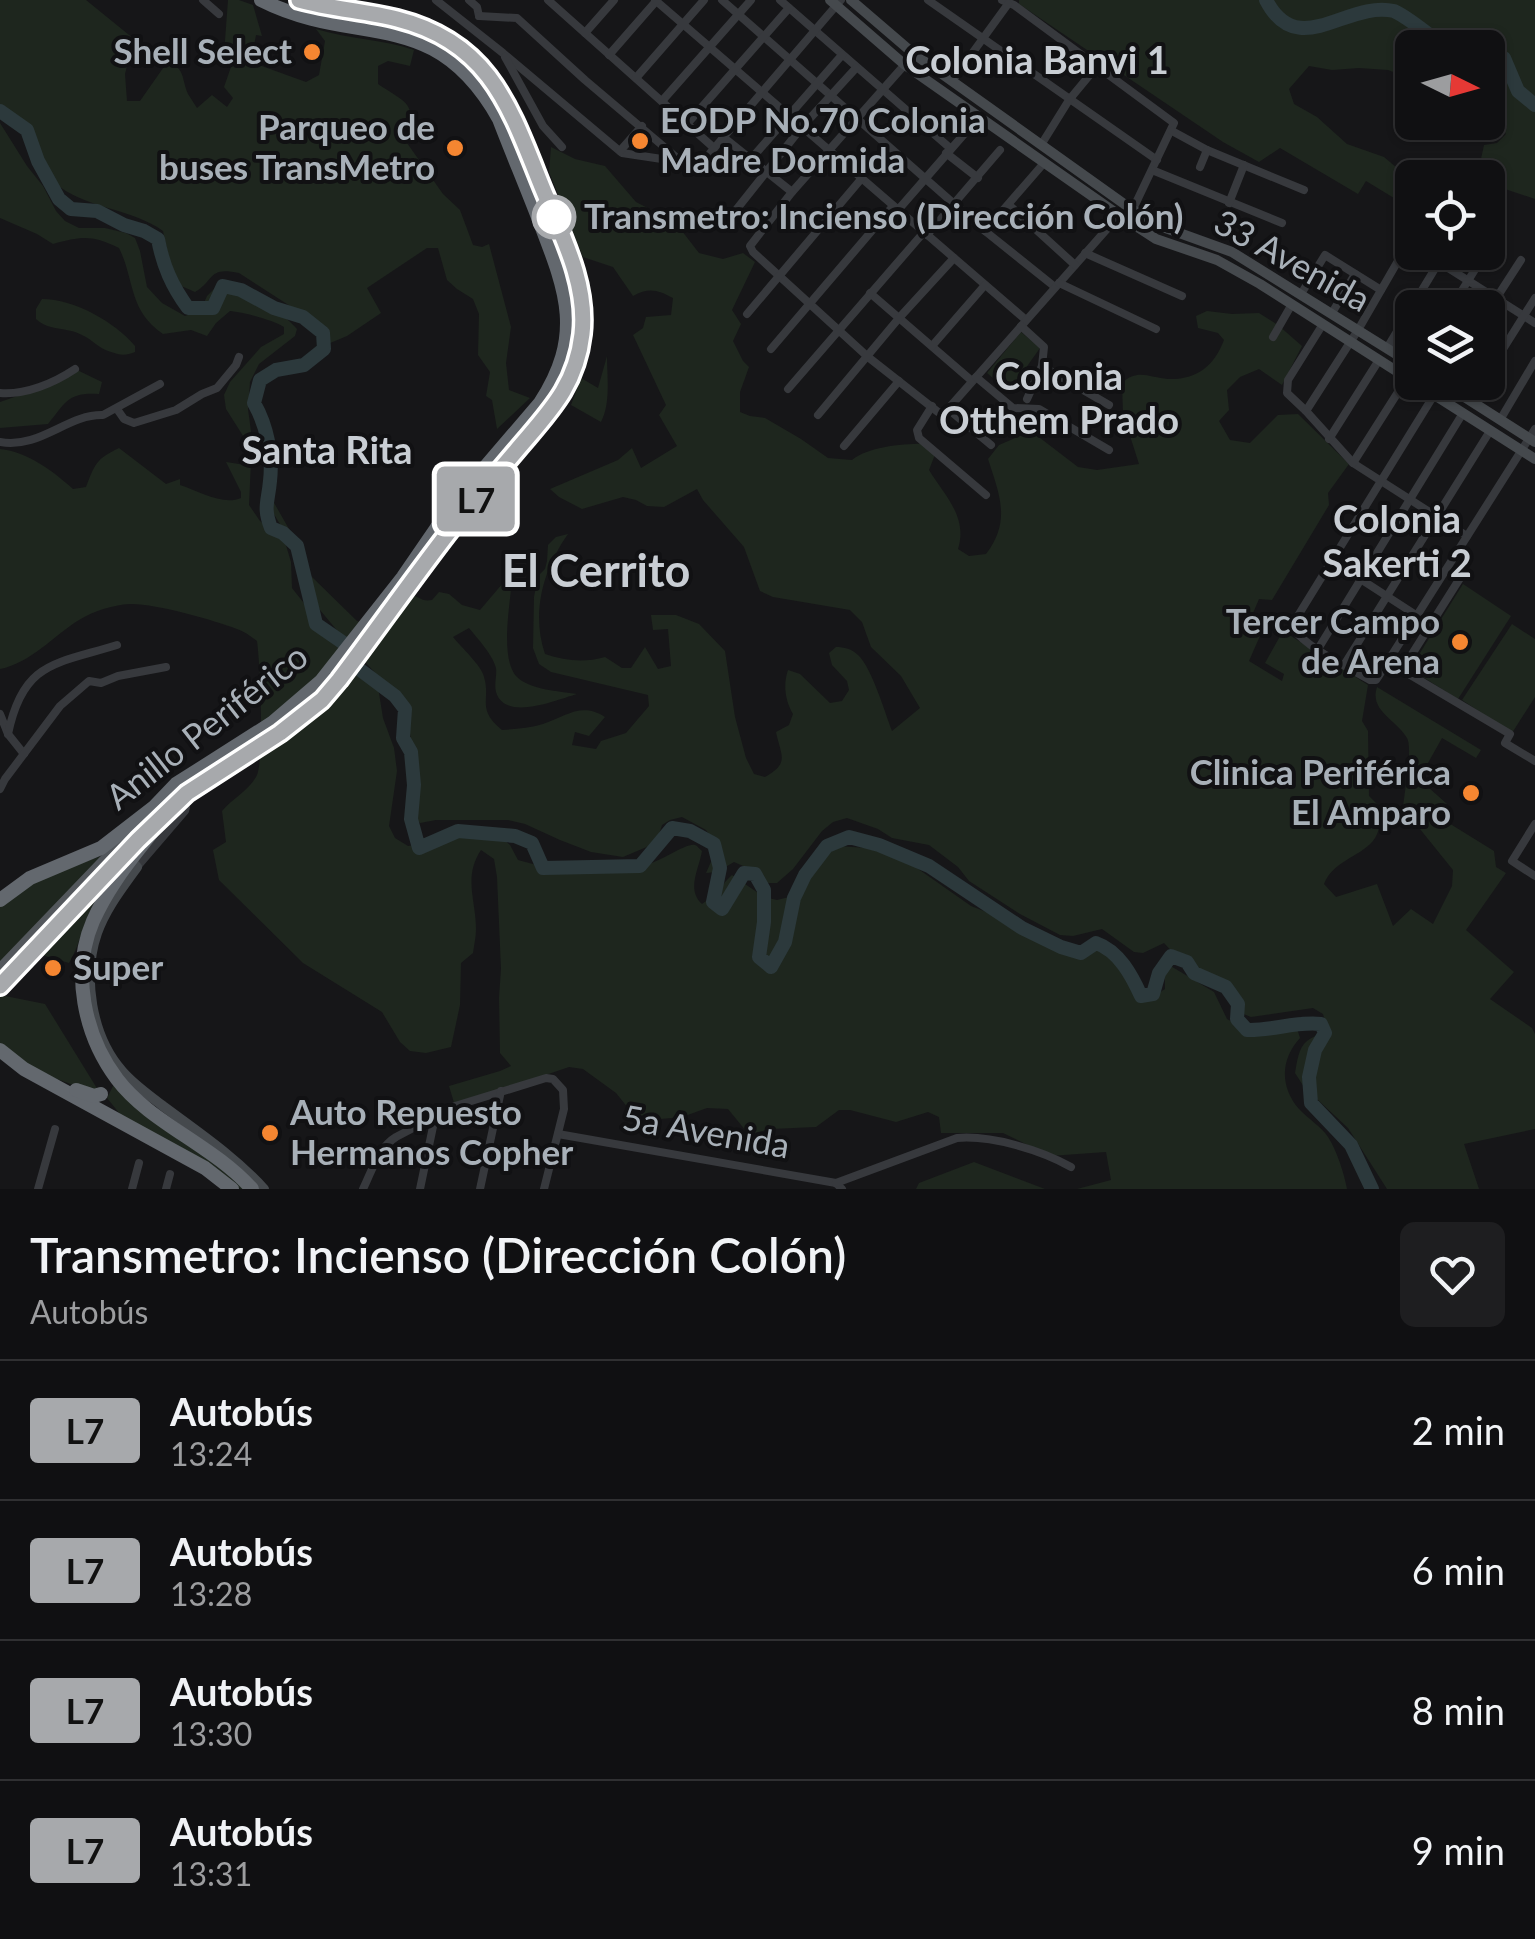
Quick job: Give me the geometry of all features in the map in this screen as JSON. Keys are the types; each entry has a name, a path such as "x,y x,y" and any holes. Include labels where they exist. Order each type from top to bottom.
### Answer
{"highway":[{"name":"Anillo Periférico","path":"261,0 302,15 419,42 460,66 487,97 560,274 568,312 565,346 552,385 514,443"},
{"name":"Anillo Periférico","path":"0,900 30,878 101,848 159,812 321,680 403,577 451,507 554,408 570,380 582,338 576,272 513,115 492,80 473,60 432,32 396,19 300,0"},
{"name":"Anillo Periférico","path":"159,812 134,864 106,894 92,924 84,964 88,1019 112,1072 139,1102 227,1164 252,1189"},
{"path":"0,1050 24,1069 205,1168 232,1189"},
{"path":"46,1081 94,1096 107,1088 112,1072"},
{"path":"101,1094 121,1122"}],"main road":[{"path":"0,969 134,831 159,812"},
{"path":"0,986 138,840 159,812"}],"street":[{"path":"203,0 219,14"},
{"path":"436,0 620,151 678,158 517,18 479,16"},
{"path":"548,0 712,150 836,2"},
{"path":"558,9 566,0"},
{"path":"585,33 614,0"},
{"path":"609,55 656,0 1024,323 1042,345 1042,366 1028,398"},
{"path":"636,78 704,0"},
{"path":"722,0 985,231 1057,285 1156,329"},
{"path":"662,102 752,0"},
{"path":"780,0 884,89 978,178"},
{"name":"33 Avenida","path":"851,0 914,54 1126,210 1156,240 1217,260 1395,370"},
{"path":"928,0 1157,160"},
{"path":"473,1 479,11 477,33"},
{"name":"33 Avenida","path":"836,2 905,65 1044,163 1126,210 1232,252 1395,353"},
{"path":"944,411 1126,210 1152,170 1174,123 1014,5 1004,2 952,81"},
{"path":"687,124 789,8"},
{"path":"503,53 543,126 562,146"},
{"path":"914,54 750,243 752,252 868,356 990,445"},
{"path":"751,159 842,55"},
{"path":"1040,144 1098,65"},
{"path":"732,215 802,127 856,68"},
{"path":"772,349 978,117"},
{"path":"620,151 642,126"},
{"path":"1172,131 1207,150 1304,190"},
{"path":"723,137 792,192"},
{"path":"788,389 1000,150"},
{"path":"1200,167 1207,150"},
{"path":"985,231 1044,163"},
{"path":"1229,203 1244,165"},
{"path":"1152,170 1282,224"},
{"path":"747,314 862,178"},
{"path":"1009,204 1075,265"},
{"path":"1086,253 1182,296"},
{"path":"1302,294 1326,255 1381,290"},
{"path":"818,415 954,258"},
{"path":"1501,290 1521,260"},
{"path":"1306,411 1395,268"},
{"path":"1387,348 1433,270"},
{"path":"1451,270 1483,290"},
{"path":"1461,290 1474,270"},
{"path":"1332,314 1355,274"},
{"path":"932,346 985,285"},
{"path":"870,293 1013,408 1039,409 1110,450"},
{"path":"1505,345 1535,298"},
{"path":"1272,337 1292,304"},
{"path":"1505,304 1535,323"},
{"path":"1323,324 1288,380 1286,393 1353,464 1467,536"},
{"path":"116,409 124,419 134,422 176,410 216,388 236,366 239,356"},
{"path":"1330,438 1379,360"},
{"path":"1500,420 1535,361"},
{"path":"1042,366 1110,405"},
{"path":"0,393 50,384 75,368"},
{"path":"844,446 899,381"},
{"path":"0,442 26,442 70,423 104,415 160,384"},
{"path":"1353,464 1398,400"},
{"path":"1431,400 1292,624 1295,632 1370,680 1376,680 1533,436 1470,400"},
{"name":"33 Avenida","path":"1442,400 1535,459"},
{"path":"932,406 917,430 919,438 986,494"},
{"path":"1318,648 1463,414"},
{"path":"1344,665 1490,431"},
{"path":"1331,560 1388,597 1428,630"},
{"path":"1462,575 1402,670 1510,734 1505,742 1535,761"},
{"path":"8,734 10,718 36,675 50,664 117,645"},
{"path":"1390,658 1404,667"},
{"path":"0,789 60,706 88,681 101,683 166,668"},
{"path":"0,714 8,734 24,754"},
{"name":"Anillo Periférico","path":"181,792 186,809 134,864 94,942 90,965 97,1024 126,1076 227,1154 264,1189"},
{"path":"1535,824 1512,862 1535,876"},
{"path":"363,1189 388,1142 454,1106 546,1078 553,1079 563,1090 564,1109 544,1189"},
{"path":"480,1189 500,1091"},
{"path":"420,1189 436,1117"},
{"path":"38,1189 55,1129"},
{"name":"5a Avenida","path":"558,1134 839,1186"},
{"path":"839,1186 968,1137 996,1140 1071,1167"},
{"path":"132,1189 140,1163"},
{"path":"166,1189 170,1174"}],"shaded area":[{"path":"0,0 86,0 134,39 125,74 127,101 140,101 168,61 180,71 197,108 212,95 227,107 233,98 224,87 232,64 224,54 228,0 253,5 262,36 256,35 253,51 264,57 258,58 259,65 306,82 319,75 325,41 316,29 414,50 410,66 388,61 378,66 378,84 408,107 407,143 443,194 460,210 473,245 489,244 511,327 506,363 509,390 530,398 497,429 492,400 486,396 490,372 478,355 479,314 473,299 447,280 438,248 427,248 367,288 381,313 347,336 323,346 325,336 318,324 239,273 217,273 195,292 179,285 163,231 60,187 46,171 28,129 0,106"},
{"path":"1019,0 1535,0 1535,199 1505,189 1505,160 1481,160 1484,145 1505,140 1505,30 1395,30 1395,73 1309,66 1289,89 1294,104 1317,117 1347,144 1384,157 1395,166 1395,199 1366,181 1358,194 1280,148 1259,162 1223,142 1019,4"},
{"path":"0,123 65,221 79,228 105,228 135,238 147,287 162,303 185,316 201,310 217,286 234,286 267,303 297,329 295,336 259,364 250,382 249,505 260,521 285,542 292,588 348,659 378,687 397,771 389,826 395,838 408,846 448,835 485,833 500,836 518,860 544,867 648,864 695,845 702,851 694,886 702,904 732,875 764,897 789,897 815,864 838,846 867,848 904,859 971,906 1065,952 1081,946 1101,951 1143,992 1154,996 1165,989 1158,963 1164,962 1214,992 1227,1019 1236,1024 1296,1025 1300,1038 1286,1064 1288,1092 1299,1109 1328,1137 1347,1189 1077,1189 1111,1180 1106,1152 1050,1156 1003,1133 941,1133 939,1117 928,1112 896,1122 839,1110 816,1127 754,1133 746,1131 728,1109 707,1108 682,1117 649,1120 633,1114 616,1093 583,1069 569,1067 455,1106 449,1086 511,1066 500,1053 501,969 494,859 481,850 473,870 475,938 473,953 461,963 460,1005 451,1047 426,1053 410,1051 382,1012 303,963 219,880 213,850 226,842 222,811 253,782 259,768 257,641 240,630 199,617 153,606 123,605 85,617 32,655 0,669 0,449 30,458 73,489 86,487 97,463 119,448 166,484 180,479 180,485 211,497 241,498 226,462 245,465 245,439 226,409 224,395 230,382 261,347 284,334 284,327 230,311 207,336 191,330 163,334 138,305 119,248 87,238 53,244 0,218"},
{"path":"551,147 575,159 605,166 636,202 675,222 699,253 723,259 743,253 755,262 732,310 741,324 733,341 749,367 740,392 740,412 765,418 828,458 852,460 878,449 931,444 936,452 929,470 957,517 958,549 969,556 986,554 999,530 1001,508 988,459 999,445 1031,431 1078,467 1097,470 1139,464 1123,414 1122,383 1139,375 1188,377 1210,364 1224,340 1218,333 1198,328 1196,316 1207,311 1259,313 1302,346 1282,385 1259,369 1240,377 1227,390 1229,410 1219,421 1230,440 1250,443 1278,415 1298,414 1349,464 1328,493 1329,505 1272,600 1259,599 1253,613 1263,629 1249,661 1282,681 1284,674 1265,663 1283,631 1368,685 1362,721 1368,731 1369,796 1382,809 1380,826 1373,841 1333,870 1324,884 1336,897 1377,884 1393,926 1411,909 1433,924 1452,886 1453,870 1403,808 1409,743 1380,709 1377,687 1481,750 1476,758 1442,738 1419,779 1447,804 1439,817 1494,851 1496,867 1506,873 1466,930 1514,972 1490,999 1535,1034 1535,1129 1464,1144 1479,1189 1387,1189 1348,1128 1304,1087 1295,1073 1304,1044 1327,1027 1323,1014 1313,1008 1251,1017 1241,1013 1229,984 1180,960 1164,943 1143,953 1134,952 1102,929 1060,935 969,881 958,867 929,845 892,838 847,818 822,831 777,883 767,883 734,862 717,872 706,873 714,855 714,841 706,830 682,817 662,825 656,843 623,857 591,852 508,820 420,823 410,805 412,751 403,708 304,587 294,548 268,504 265,487 301,550 311,576 357,621 368,624 403,595 432,600 439,592 480,610 503,583 511,589 507,646 516,676 536,687 577,694 532,706 510,706 501,701 496,692 494,663 469,628 453,637 482,673 489,716 502,730 589,711 605,717 589,736 575,732 572,745 596,749 601,741 626,733 649,706 648,695 551,672 539,664 533,648 538,576 545,569 548,545 556,537 568,534 552,562 542,592 539,623 545,654 575,660 605,657 622,668 631,668 645,647 658,669 671,666 668,629 653,630 651,615 676,615 699,624 725,651 735,717 754,774 765,777 781,763 776,732 789,725 793,714 786,692 788,670 800,674 830,703 842,701 849,690 847,681 832,665 829,653 836,647 853,651 863,661 892,731 920,708 901,676 871,647 862,622 850,610 773,597 760,591 744,547 697,489 664,507 647,506 623,497 582,509 550,489 618,460 632,448 641,468 677,446 659,415 666,405 633,335 643,328 646,317 671,315 673,298 653,291 633,296 613,267 583,257 549,172"},
{"path":"42,299 67,303 93,314 127,337 135,352 114,353 86,337 41,323 36,319 36,309"},
{"path":"1021,332 1040,348 1009,392 987,373"},
{"path":"607,356 607,398 601,422 571,405 581,378 598,388"},
{"path":"77,370 102,382 99,394 74,397 48,424 0,428 0,402"},
{"name":"Tercer Campo de Arena","path":"1463,584 1511,616 1458,699 1410,669"},
{"path":"1512,624 1535,639 1535,697 1512,733 1462,700"},
{"path":"104,855 0,963 0,905 31,881"},
{"path":"122,863 93,904 69,963 42,955 58,929"},
{"path":"0,995 45,1004 98,1090 96,1093 33,1068 0,1045"},
{"path":"115,1082 247,1189 240,1189 124,1119 107,1098"},
{"path":"974,1162 1045,1189 916,1189 919,1183"}],"waterway":[{"path":"1266,0 1279,18 1293,26 1324,25 1376,10 1394,11 1422,30"},
{"path":"1505,60 1518,91 1535,105"},
{"path":"0,111 27,130 38,161 59,199 71,209 97,211 158,239 169,275 188,308 213,308 223,286 303,317 323,333 324,349 304,365 276,370 260,380 254,403 270,451 267,515 271,528 297,546 316,624 345,644 359,669 395,696 405,709 403,738 411,752 414,785 411,819 419,848 458,831 515,836 532,843 543,868 640,866 672,828 690,831 714,844 720,868 713,902 722,909 744,873 755,874 764,890 759,957 771,967 785,942 794,898 805,875 827,846 849,837 879,845 929,866 1022,928 1061,947 1081,953 1096,943 1104,947 1124,965 1141,996 1153,994 1159,973 1171,956 1187,962 1194,973 1226,987 1238,1004 1237,1019 1247,1030 1321,1024 1325,1033 1315,1050 1309,1077 1311,1103 1351,1145 1372,1189"}],"bus line":[{"name":"L7","path":"0,986 187,793 280,733 322,700 447,534 554,408 570,380 582,338 576,272 503,95 473,60 432,32 396,19 299,0"}],"place":[{"name":"Shell Select","path":"312,52"},
{"name":"EODP No.70 Colonia Madre Dormida","path":"640,141"},
{"name":"Parqueo de buses TransMetro","path":"455,148"},
{"name":"Transmetro: Incienso (Dirección Colón)","path":"554,217"},
{"name":"Tercer Campo de Arena","path":"1460,642"},
{"name":"Clinica Periférica El Amparo","path":"1471,793"},
{"name":"Super","path":"53,968"},
{"name":"Auto Repuesto Hermanos Copher","path":"270,1133"}],"district":[{"name":"Colonia Banvi 1","path":"1037,61"},
{"name":"Colonia Otthem Prado","path":"1059,399"},
{"name":"Santa Rita","path":"327,451"},
{"name":"Colonia Sakerti 2","path":"1397,542"},
{"name":"El Cerrito","path":"596,571"}]}
